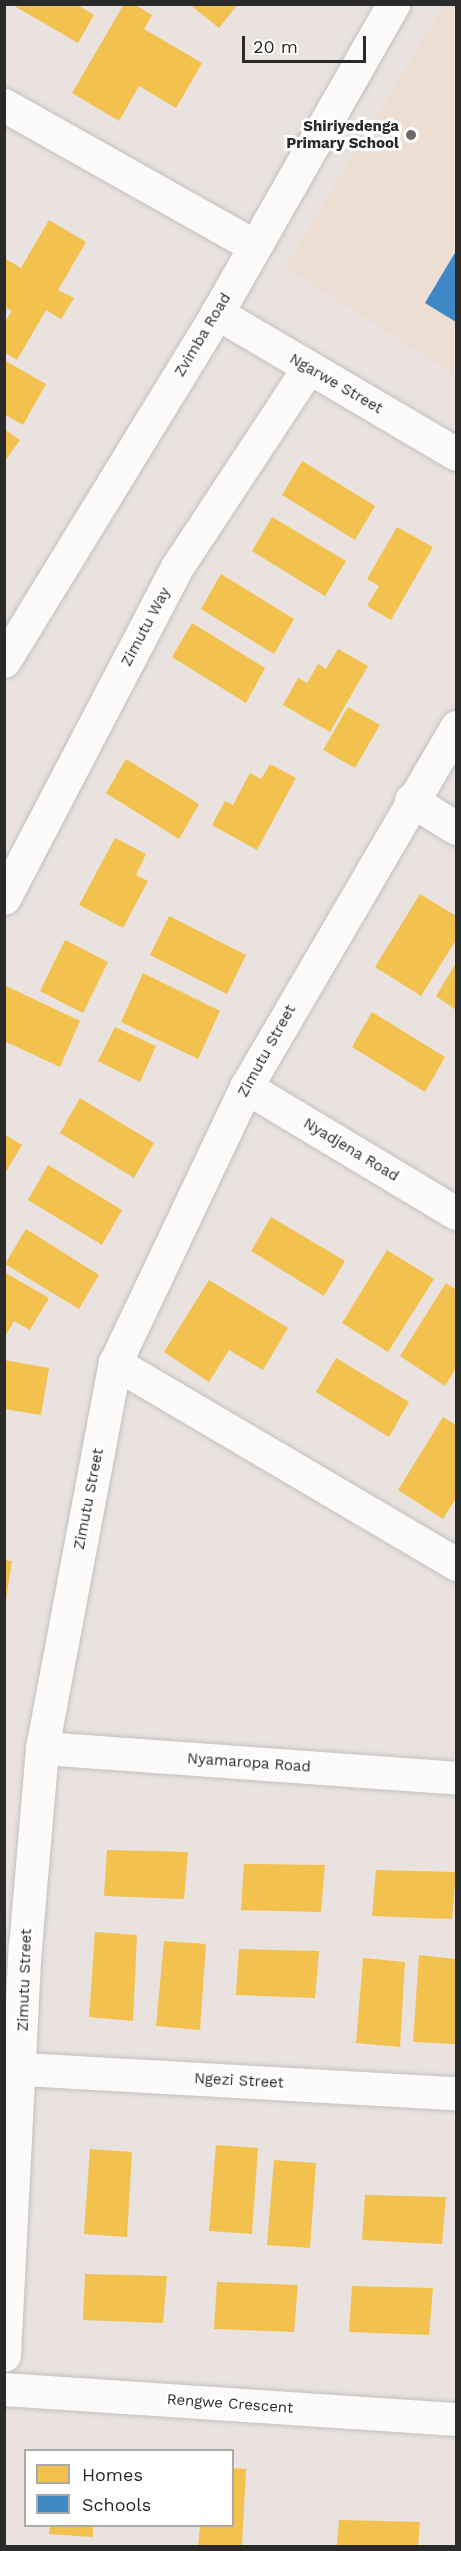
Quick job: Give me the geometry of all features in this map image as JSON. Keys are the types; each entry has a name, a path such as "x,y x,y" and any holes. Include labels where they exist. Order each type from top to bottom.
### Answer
{"street":[{"name":"Zvimba Road","path":"4,661 217,314 393,4"},
{"path":"4,105 254,246"},
{"name":"Ngarwe Street","path":"217,314 456,454"},
{"name":"Zimutu Way","path":"4,898 177,567 308,368"},
{"name":"Zimutu Street","path":"4,2355 21,2069 15,1946 42,1748 115,1363 246,1087 411,800 456,727"},
{"path":"411,800 456,828"},
{"name":"Nyadjena Road","path":"246,1087 456,1213"},
{"path":"115,1363 456,1564"},
{"name":"Nyamaropa Road","path":"42,1748 456,1778"},
{"name":"Ngezi Street","path":"21,2069 456,2093"},
{"name":"Rengwe Crescent","path":"4,2389 456,2419"}],"shaded area":[{"name":"Shiriyedenga Primary School","path":"444,5 456,5 456,376 285,267"}],"building: Homes":[{"path":"11,4 76,4 94,15 78,43"},
{"path":"124,4 134,4 152,15 144,29 202,63 176,108 139,86 119,121 72,93"},
{"path":"189,4 238,4 219,28"},
{"path":"49,220 86,242 58,290 74,298 61,319 46,310 17,360 4,352 4,323 12,311 4,307 4,258 21,268"},
{"path":"4,360 46,384 23,425 4,414"},
{"path":"4,429 20,440 4,462"},
{"path":"302,461 375,506 355,540 282,495"},
{"path":"272,517 346,561 325,596 252,551"},
{"path":"397,527 433,547 391,620 367,606 379,586 367,579"},
{"path":"221,574 294,619 274,654 201,609"},
{"path":"192,623 265,668 246,703 172,657"},
{"path":"338,649 368,666 330,732 283,705 298,678 307,683 318,664 326,669"},
{"path":"348,707 380,725 355,768 323,750"},
{"path":"126,759 199,804 179,839 106,793"},
{"path":"270,764 296,778 257,850 212,825 225,801 233,805 250,773 261,779"},
{"path":"115,838 146,854 136,875 148,881 123,928 79,905"},
{"path":"420,894 456,916 456,940 421,996 375,967"},
{"path":"169,916 246,955 227,994 150,955"},
{"path":"65,940 108,962 83,1013 40,991"},
{"path":"456,963 456,1010 436,996"},
{"path":"143,973 220,1011 198,1059 121,1022"},
{"path":"4,985 80,1021 60,1067 4,1041"},
{"path":"372,1012 445,1057 425,1092 352,1047"},
{"path":"115,1027 156,1046 140,1082 98,1061"},
{"path":"80,1098 154,1143 134,1178 60,1133"},
{"path":"4,1134 22,1145 4,1175"},
{"path":"48,1165 122,1210 102,1245 28,1200"},
{"path":"271,1217 345,1261 324,1296 251,1251"},
{"path":"26,1229 99,1275 79,1309 5,1264"},
{"path":"387,1250 434,1279 388,1352 342,1323"},
{"path":"4,1272 49,1298 30,1330 14,1321 4,1338"},
{"path":"209,1280 288,1328 263,1370 229,1350 209,1382 164,1352"},
{"path":"446,1283 456,1290 456,1368 445,1386 400,1356"},
{"path":"336,1358 409,1402 389,1437 316,1392"},
{"path":"4,1360 49,1368 41,1415 4,1409"},
{"path":"443,1417 456,1425 456,1498 443,1519 398,1490"},
{"path":"4,1560 12,1561 6,1600 4,1600"},
{"path":"107,1850 188,1852 184,1899 104,1896"},
{"path":"244,1864 325,1865 321,1912 241,1910"},
{"path":"376,1870 456,1872 452,1919 372,1916"},
{"path":"95,1932 137,1935 133,2021 89,2017"},
{"path":"164,1941 206,1944 200,2030 156,2026"},
{"path":"239,1949 319,1951 315,1998 236,1995"},
{"path":"419,1955 456,1959 456,2044 413,2042"},
{"path":"363,1958 405,1962 400,2047 356,2043"},
{"path":"216,2145 258,2148 252,2234 209,2231"},
{"path":"90,2149 132,2152 127,2237 84,2234"},
{"path":"274,2160 316,2163 310,2248 267,2245"},
{"path":"365,2195 446,2197 442,2244 362,2240"},
{"path":"85,2274 167,2276 163,2323 83,2320"},
{"path":"217,2282 298,2285 294,2332 214,2329"},
{"path":"352,2286 433,2288 429,2335 349,2332"},
{"path":"234,2468 246,2469 242,2546 198,2546 200,2527 234,2527"},
{"path":"339,2520 420,2522 418,2546 337,2546"},
{"path":"50,2527 93,2527 93,2537 49,2534"}],"building: Schools":[{"path":"456,251 456,322 425,303"}],"place":[{"name":"Shiriyedenga Primary School","path":"411,135"}]}
